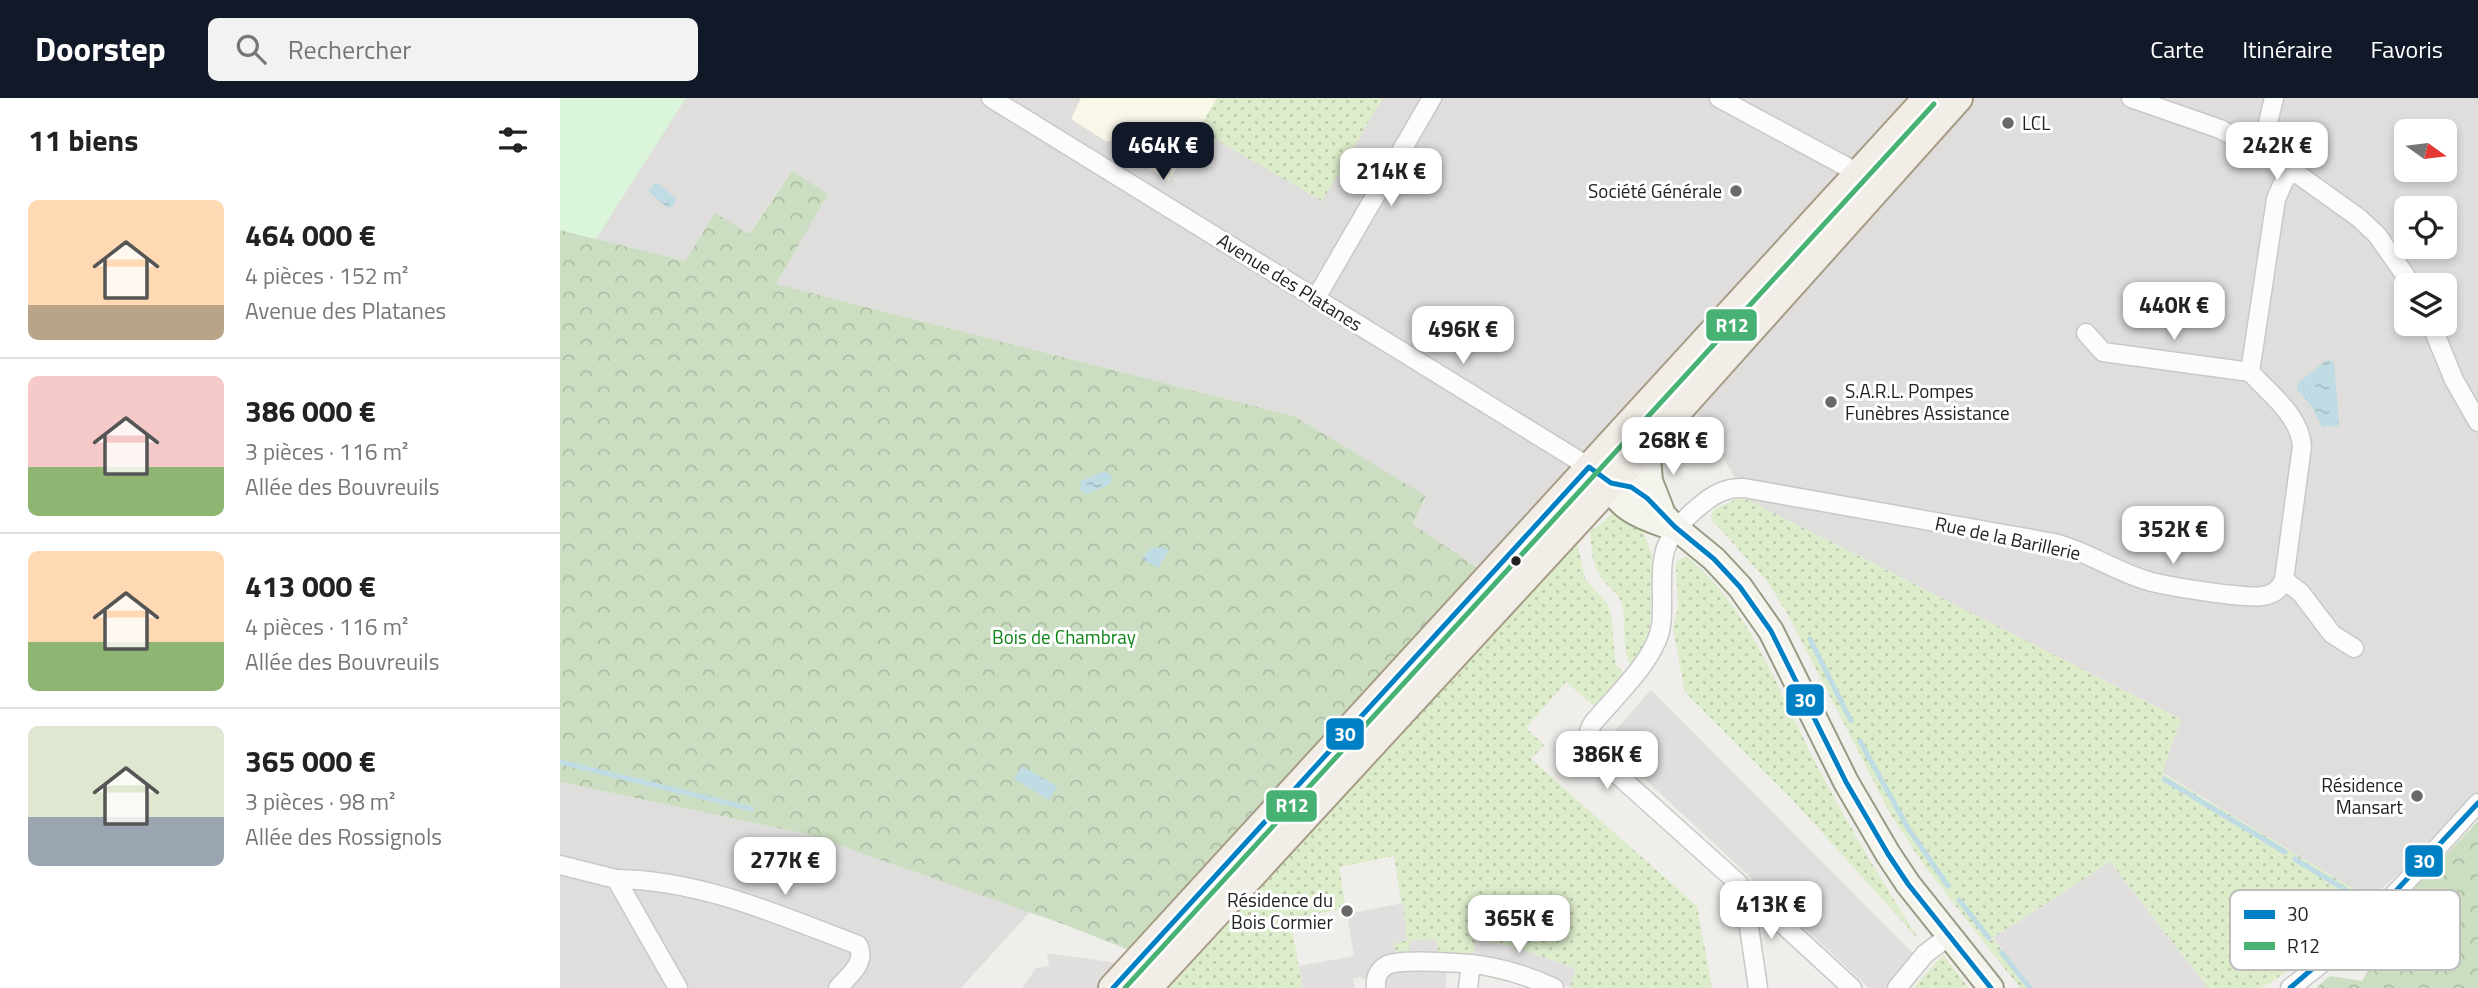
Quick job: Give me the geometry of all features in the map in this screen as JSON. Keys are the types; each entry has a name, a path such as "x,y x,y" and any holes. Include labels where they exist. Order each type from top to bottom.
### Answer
{"main road":[{"path":"1147,988 1600,475 1858,173 1928,98"},
{"path":"1113,988 1600,475 1647,445 1958,98"},
{"path":"1647,445 1650,481 1657,502 1671,523"},
{"path":"1600,475 1638,492 1731,576 1761,616 1870,823 1908,884 1991,988"}],"street":[{"name":"Avenue des Platanes","path":"991,98 1600,475"},
{"path":"1316,298 1432,98"},
{"path":"1719,98 1858,173"},
{"path":"2131,98 2220,129 2259,148 2359,218 2377,235 2404,273"},
{"path":"2259,148 2274,98"},
{"path":"2250,372 2276,199 2292,170"},
{"path":"2086,333 2103,352 2250,372 2297,423 2302,446 2284,580 2301,593 2332,634 2354,648"},
{"path":"2436,336 2454,380 2478,422"},
{"name":"Rue de la Barillerie","path":"1671,523 1713,494 1729,488 1744,488 2054,543 2082,551 2136,577 2156,583 2256,597 2274,593 2284,580"},
{"path":"1671,523 1664,551 1662,622 1657,640 1645,660 1593,723 1587,738 1591,749 1600,759 1738,883 1745,900 1758,988"},
{"path":"2397,890 2478,803"},
{"path":"560,865 616,879 680,885 761,908 858,945 862,953 859,964 838,988"},
{"path":"616,879 678,988"},
{"path":"1745,900 1765,907 1852,988"},
{"path":"1897,988 1925,954 1949,936"},
{"path":"1376,988 1380,970 1390,964 1451,962 1494,967 1554,988"},
{"path":"1468,988 1471,964"},
{"path":"2290,988 2316,970"}],"shaded area":[{"path":"560,98 2478,98 2478,803 2380,890 2355,890 2162,772 2181,719 1748,500 1694,407 1490,576 1413,524 1426,497 1294,416 775,284 828,194 791,172 748,234 685,261 560,230"},
{"path":"1081,98 1217,98 1169,181 1131,156 1128,145 1118,138 1107,142 1071,119"},
{"path":"1669,98 1695,98 1742,124 1724,147 1715,143 1716,157 1692,143 1690,128 1671,118 1658,118"},
{"path":"1782,171 1803,189 1760,251 1737,235"},
{"path":"1651,690 1913,953 1885,988 1869,988 1605,742"},
{"path":"560,782 807,834 1030,912 961,988 560,988"},
{"path":"2110,862 2208,988 2031,988 1993,938"},
{"path":"1403,903 1407,940 1394,944 1395,949 1398,954 1409,956 1410,941 1437,939 1438,955 1447,970 1446,988 1371,988 1365,979 1359,977 1353,979 1355,988 1303,988 1299,966 1354,956 1347,914"},
{"path":"1476,939 1522,949 1576,969 1569,987 1472,959"},
{"path":"1047,953 1125,964 1104,988 1022,988 1036,968 1049,966"}],"green space":[{"path":"560,98 686,98 596,239 560,230"},
{"path":"1217,98 1383,98 1322,201 1199,130"},
{"name":"Bois de Chambray","path":"792,171 828,194 776,284 1294,416 1426,496 1413,524 1490,576 1142,955 1063,924 807,834 560,782 560,230 685,261 715,213 749,234"},
{"path":"1738,498 1748,500 2181,719 2162,773 2355,890 2230,890 2230,970 2289,970 2260,988 2208,988 2110,862 1993,938 2031,988 2020,988 1926,868 1892,817 1788,615 1767,581 1712,520 1711,515 1715,509"},
{"path":"1617,509 1641,526 1652,555 1651,617 1646,647 1632,666 1626,651 1623,608 1617,594 1598,574 1591,544 1590,531"},
{"path":"1577,541 1585,579 1607,603 1611,613 1616,666 1625,673 1594,706 1566,682 1526,728 1544,745 1531,759 1697,906 1712,988 1569,988 1575,969 1522,949 1477,939 1472,959 1438,955 1437,940 1409,956 1398,954 1393,944 1407,940 1394,856 1339,867 1346,908 1290,919 1303,988 1169,988 1357,782 1440,682"},
{"path":"1686,556 1709,577 1746,626 1829,788 1919,940 1790,797 1685,692 1673,628 1678,608 1676,563"},
{"path":"2478,821 2478,988 2316,988 2330,976 2362,981 2369,970 2460,970 2460,890 2413,890"},
{"path":"1943,955 1969,988 1913,988"}],"water":[{"path":"656,182 676,198 674,206 668,208 648,191"},
{"path":"2331,360 2334,363 2339,422 2338,426 2322,427 2312,407 2297,389 2297,384 2325,361"},
{"path":"1105,471 1112,476 1110,484 1087,494 1080,490 1081,481"},
{"path":"1162,547 1169,550 1158,568 1142,559 1150,549"},
{"path":"1022,766 1057,786 1049,800 1014,779"}],"waterway":[{"path":"1810,639 1851,721"},
{"path":"1860,741 1908,828 1948,886"},
{"path":"560,762 752,809"},
{"path":"2164,779 2285,852"},
{"path":"2295,859 2346,890"},
{"path":"1959,900 1989,938"},
{"path":"2002,953 2030,988"}],"transit line":[{"name":"R12","path":"1125,988 1934,104"},
{"name":"30","path":"1113,988 1589,467 1611,483 1631,487 1647,498 1675,527 1714,559 1740,587 1771,631 1846,782 1888,854 1908,884 1991,988"},
{"name":"30","path":"2397,890 2478,803"},
{"name":"30","path":"2290,988 2311,970"}],"place":[{"name":"LCL","path":"2008,123"},
{"name":"Société Générale","path":"1736,191"},
{"name":"S.A.R.L. Pompes Funèbres Assistance","path":"1831,402"},
{"name":"Résidence Mansart","path":"2417,796"},
{"name":"Résidence du Bois Cormier","path":"1347,911"}]}
